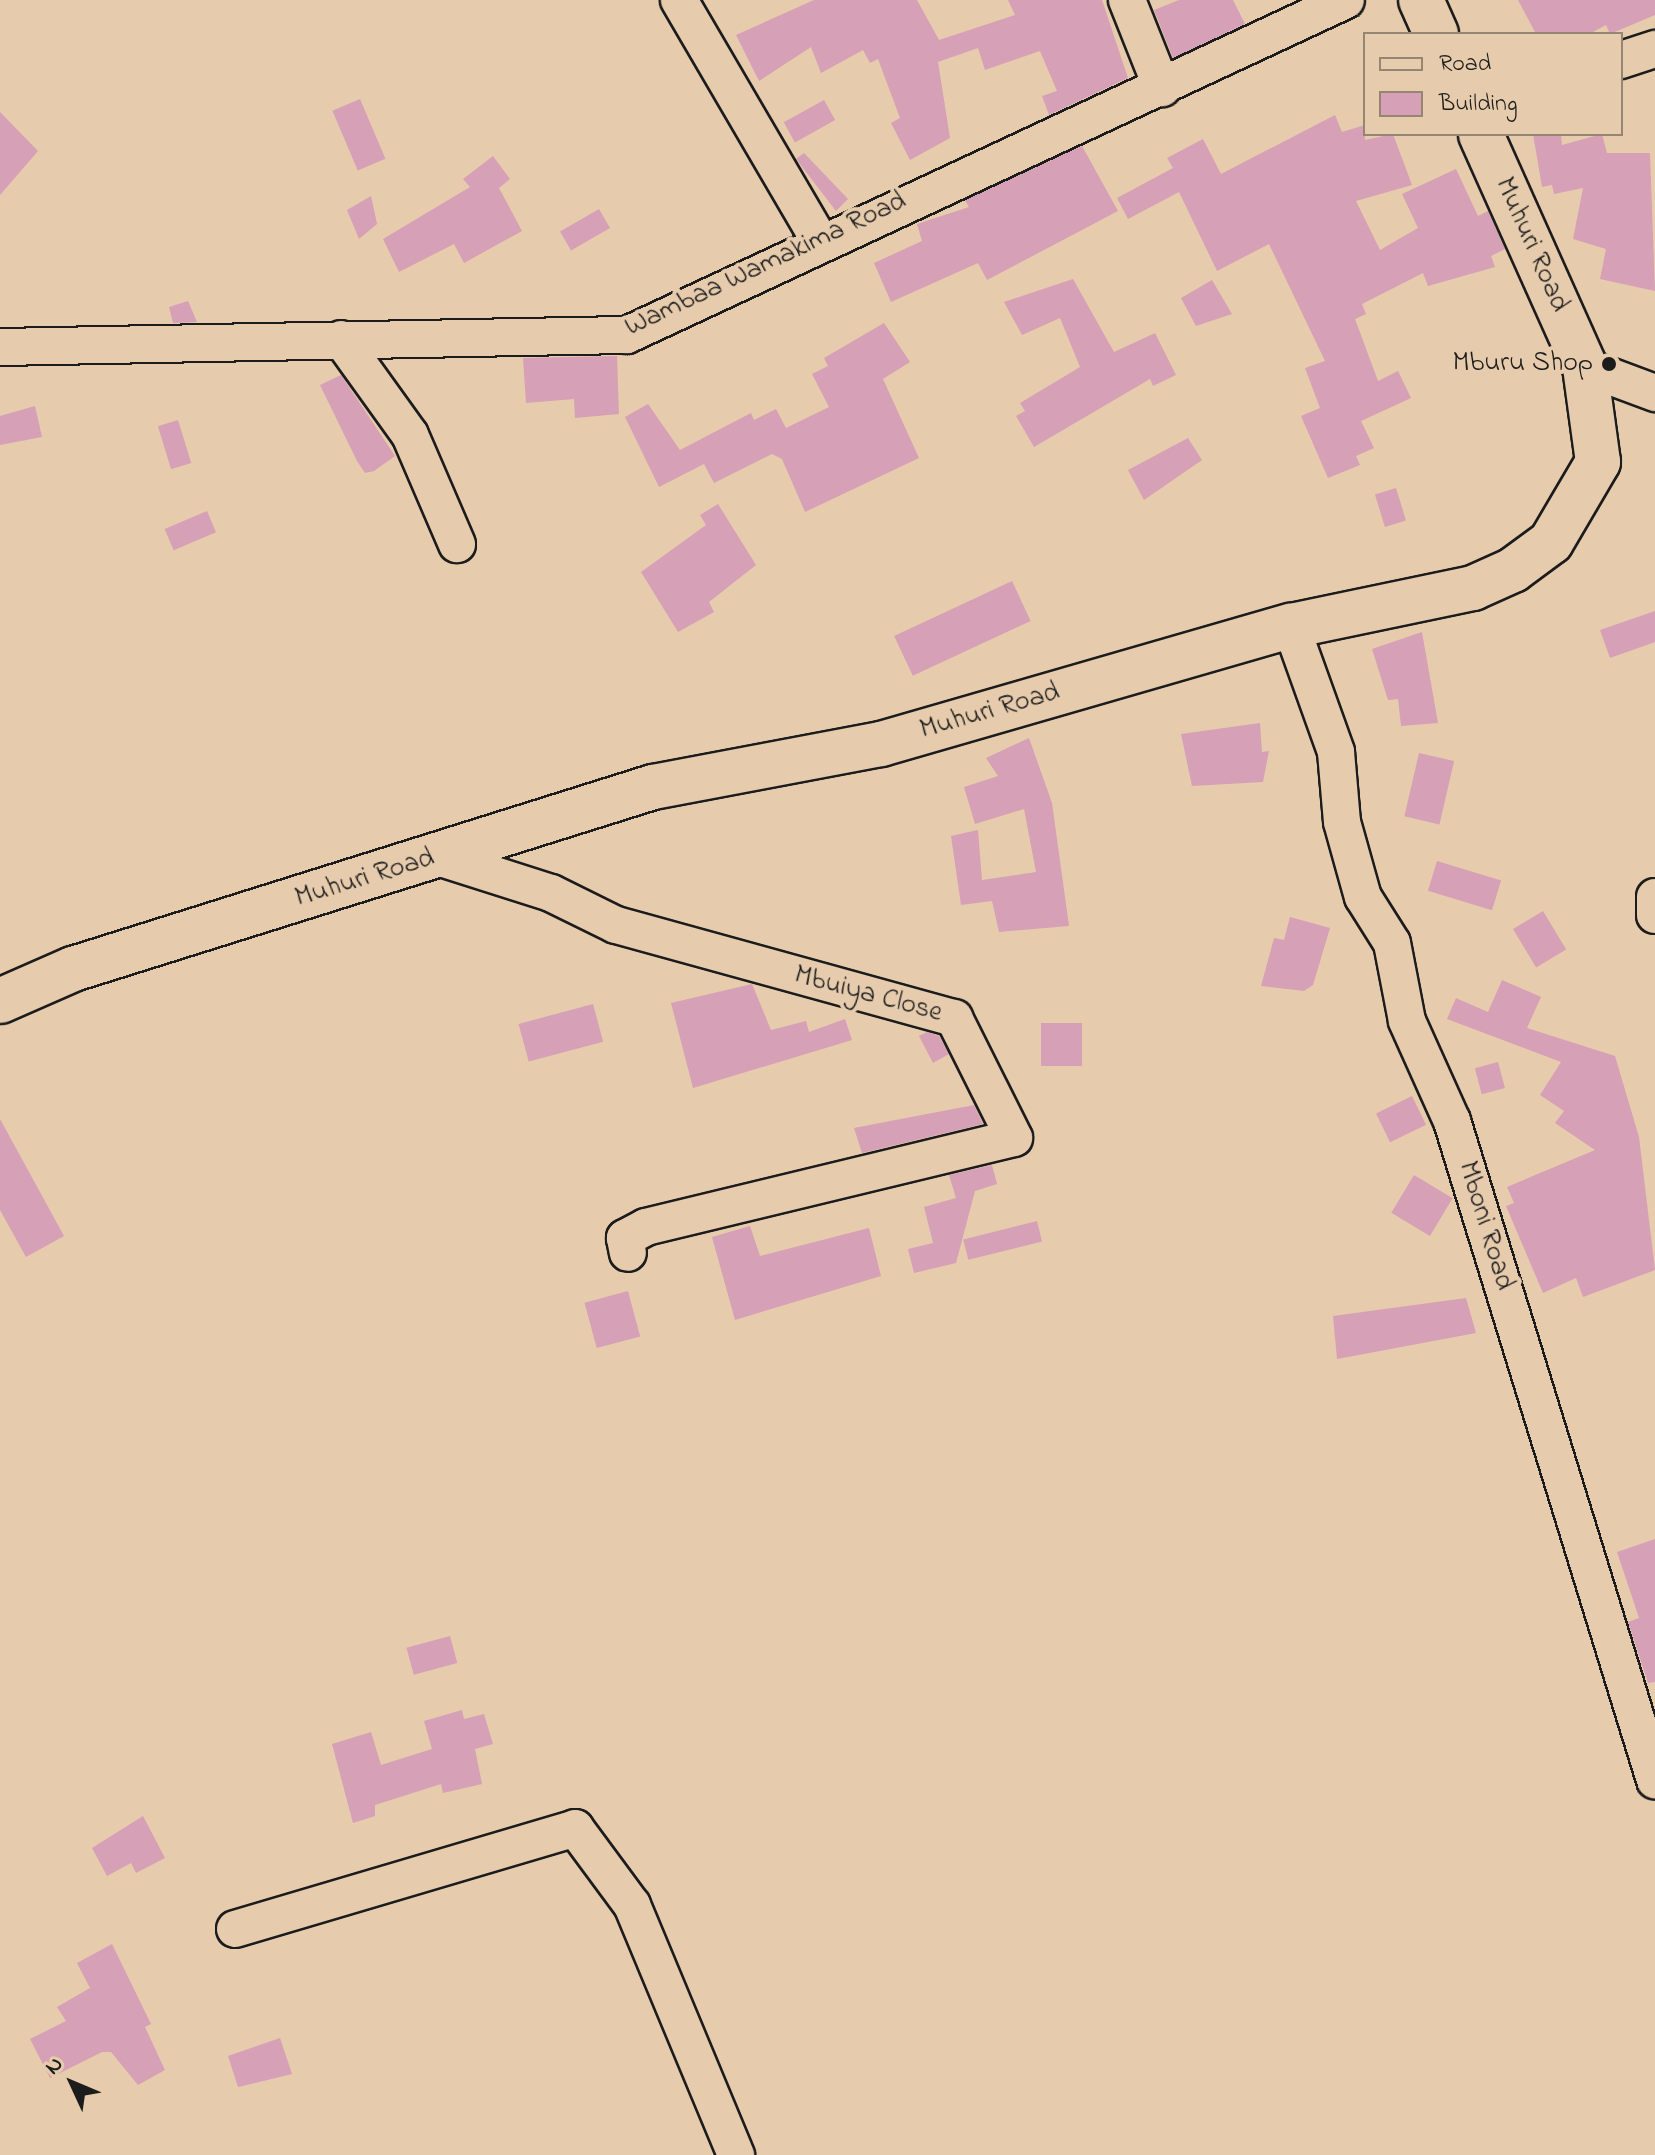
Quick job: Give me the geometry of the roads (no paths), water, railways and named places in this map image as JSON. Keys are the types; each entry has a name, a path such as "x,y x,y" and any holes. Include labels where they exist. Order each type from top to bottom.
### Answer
{"main road":[{"path":"1421,0 1435,32"},
{"name":"Muhuri Road","path":"0,1001 73,969 438,857 653,787 881,744 1291,626 1473,588 1551,542 1598,462 1585,367 1482,136"}],"street":[{"path":"679,0 820,241"},
{"path":"1127,0 1162,88"},
{"name":"Wambaa Wamakima Road","path":"0,347 627,335 820,241 1162,88 1346,0"},
{"path":"1623,59 1655,49"},
{"path":"341,339 410,435 457,544"},
{"path":"1585,367 1655,393"},
{"name":"Mboni Road","path":"1291,626 1336,752 1342,822 1363,897 1392,943 1407,1021 1452,1121 1655,1780"},
{"name":"Mbuiya Close","path":"438,857 551,893 616,925 954,1018 1014,1138 646,1227 625,1238 628,1253"},
{"path":"1655,897 1655,915"},
{"path":"235,1929 575,1828 632,1905 736,2155"}],"place":[{"name":"Mburu Shop","path":"1609,364"}]}
